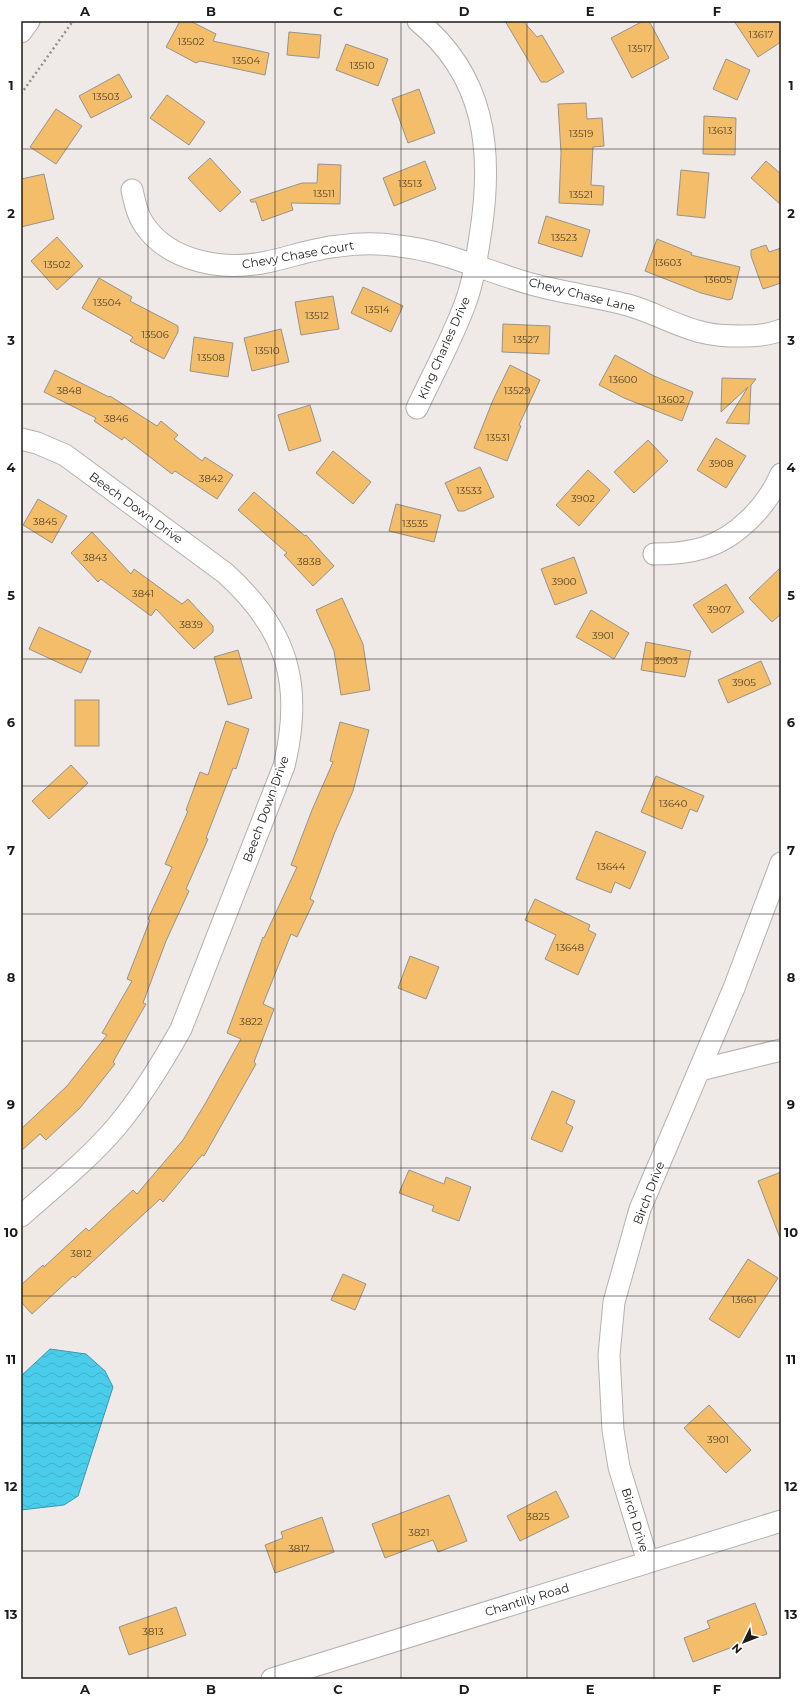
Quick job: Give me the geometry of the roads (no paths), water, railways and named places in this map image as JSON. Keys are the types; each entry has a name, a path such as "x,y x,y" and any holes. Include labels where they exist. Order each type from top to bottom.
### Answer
{"street":[{"path":"21,32 29,21"},
{"name":"King Charles Drive","path":"417,408 465,304 476,265 486,196 486,161 482,125 477,107 462,74 440,42 418,21"},
{"name":"Chevy Chase Court","path":"132,190 136,210 145,226 156,239 171,249 199,261 226,266 240,266 266,262 309,251 340,246 369,244 399,246 429,251 476,265"},
{"name":"Chevy Chase Lane","path":"476,265 534,285 629,306 699,332 727,336 780,335"},
{"name":"Beech Down Drive","path":"21,439 37,443 64,455 225,573 247,592 265,616 279,641 288,669 293,712 290,740 284,766 196,992 177,1036 141,1095 117,1126 90,1154 21,1216"},
{"path":"654,554 678,554 704,548 720,541 752,516 766,500 781,474"},
{"name":"Birch Drive","path":"648,1562 620,1467 613,1430 609,1355 614,1302 640,1209 734,988 781,863"},
{"path":"700,1070 781,1050"},
{"name":"Chantilly Road","path":"272,1679 781,1521"}],"water":[{"path":"50,1349 86,1354 105,1371 113,1387 78,1496 64,1505 21,1510 21,1376"}]}
